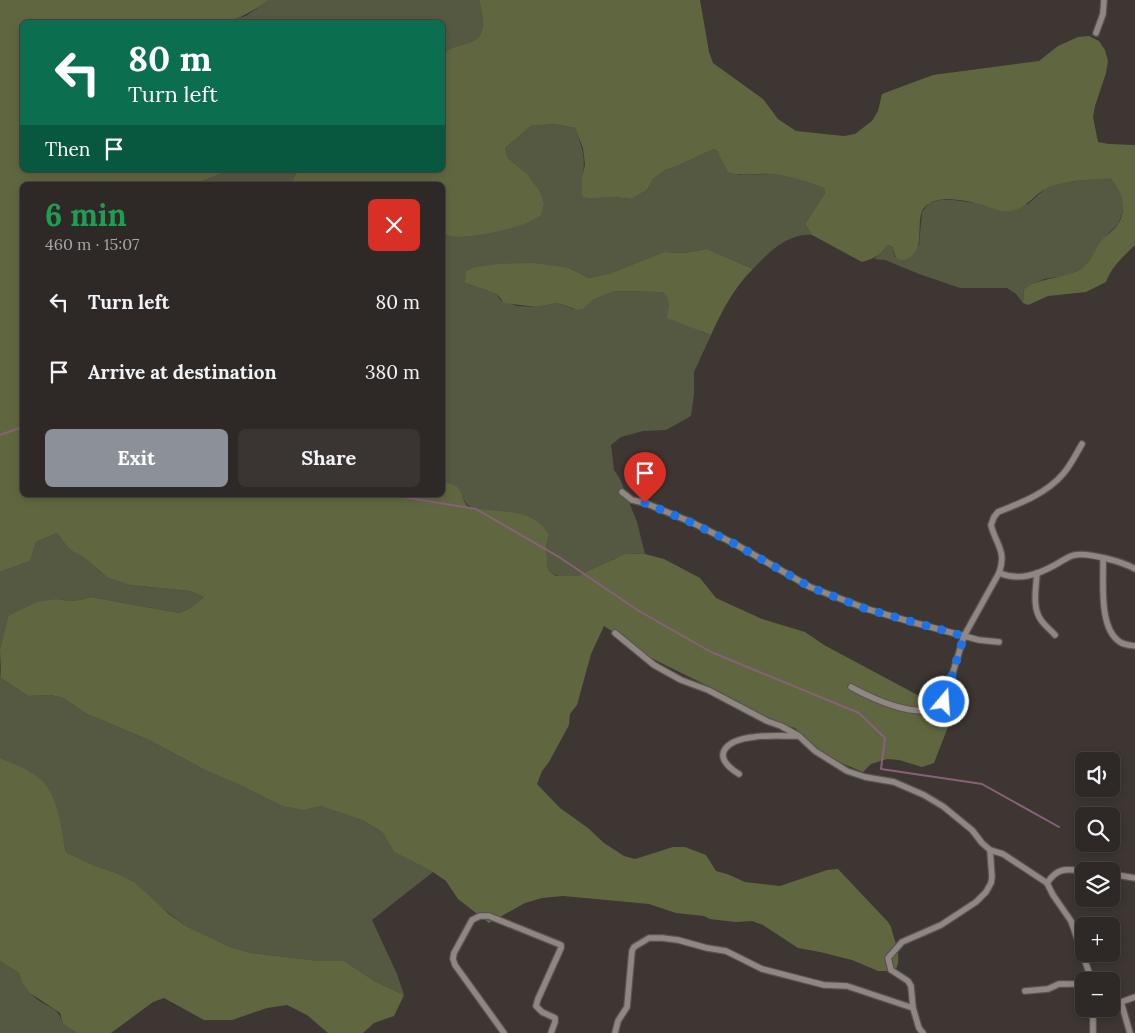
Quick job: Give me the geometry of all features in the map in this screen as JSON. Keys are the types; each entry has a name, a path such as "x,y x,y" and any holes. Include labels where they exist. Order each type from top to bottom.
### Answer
{"street":[{"path":"1096,33 1103,14 1104,0"},
{"path":"851,687 874,700 923,711 940,708 944,702 964,636 1003,563 1002,553 991,525 994,517 998,512 1039,494 1054,482 1064,473 1082,444"},
{"path":"622,492 632,500 645,503 690,522 735,544 810,587 866,609 979,640 999,642"},
{"path":"999,573 1012,578 1019,578 1037,573 1074,555 1082,554 1116,561 1135,569"},
{"path":"1103,559 1102,590 1111,630 1119,642 1135,646"},
{"path":"1037,573 1037,613 1055,635"},
{"path":"615,633 654,665 681,680 723,696 799,736 815,751 847,771 865,777 894,782 924,795 944,807 972,830 990,850 1003,854 1047,882 1053,895 1071,922 1089,972"},
{"path":"739,774 732,770 722,758 724,748 732,743 754,737 799,736"},
{"path":"923,1033 919,1028 908,981 891,970 888,958 902,942 941,926 976,902 986,892 992,877 990,850"},
{"path":"1047,882 1053,874 1062,870 1075,871"},
{"path":"1120,876 1135,878"},
{"path":"504,1033 453,960 454,953 472,920 480,916 489,916 561,945 536,1006 542,1012 555,1018 551,1033"},
{"path":"615,1033 618,1020 627,1006 632,951 638,944 649,938 678,940 726,951 762,969 824,985 847,986 914,1008"},
{"path":"1025,990 1048,989 1059,984 1075,984"},
{"path":"1130,1033 1121,1002 1135,997"},
{"path":"1093,1017 1093,1033"}],"green space":[{"path":"0,0 269,0 245,15 232,20 20,20 20,172 226,172 199,182 20,182 20,497 445,497 445,482 451,483 459,490 467,506 472,509 522,515 544,527 549,535 546,547 548,570 556,576 578,576 625,554 645,554 664,559 700,578 716,598 762,619 805,632 824,645 953,714 934,763 922,767 899,760 887,759 871,764 863,772 839,762 811,745 795,728 761,718 724,694 641,653 626,640 604,626 591,654 577,705 570,714 569,725 542,771 537,784 560,808 588,828 604,843 624,856 635,859 673,847 685,847 706,855 716,871 745,882 780,886 827,870 838,869 888,922 896,944 897,967 894,971 878,971 852,960 798,948 763,925 752,921 735,922 710,919 704,916 676,913 649,904 563,896 542,898 525,903 489,923 458,899 446,881 433,872 394,852 382,832 362,820 320,806 305,810 283,806 203,769 149,740 87,714 63,698 51,695 28,696 1,678 0,649 8,616 37,602 57,599 80,600 91,597 179,613 189,609 204,597 190,591 130,585 108,578 86,559 70,550 57,533 36,542 30,561 0,572"},
{"path":"269,0 479,0 483,24 477,39 445,52 445,20 231,20 246,16"},
{"path":"479,0 700,0 709,52 713,63 763,99 778,119 796,131 844,136 855,134 872,121 878,111 882,94 933,75 1039,61 1058,46 1078,37 1089,36 1099,41 1105,50 1108,61 1093,117 1098,142 1135,145 1135,245 1115,266 1106,282 1086,292 1048,296 1028,305 1023,303 1024,289 1038,282 1067,275 1081,269 1090,259 1101,241 1118,224 1123,212 1123,206 1121,195 1111,179 1078,181 1052,186 1042,191 1020,208 1008,211 1001,211 961,200 947,199 934,201 928,204 922,211 918,245 912,255 905,260 899,259 895,256 892,246 887,245 877,256 862,262 812,235 805,224 825,193 824,188 798,179 778,175 744,175 728,172 718,152 714,149 665,170 653,179 647,190 631,199 613,197 588,198 582,196 582,176 585,165 583,148 575,128 554,124 531,126 505,148 508,158 526,173 540,192 544,203 541,215 524,224 495,232 460,237 445,235 445,182 292,182 297,172 445,172 445,52 477,39 482,30 482,11"},
{"path":"554,124 575,128 584,158 582,176 613,197 631,199 647,190 653,179 665,170 714,149 739,175 771,174 789,176 824,188 825,193 805,224 812,235 803,235 787,240 772,250 753,269 707,249 684,253 664,252 611,273 589,278 569,268 556,268 465,283 497,294 500,300 517,306 536,307 557,303 573,309 584,308 593,300 614,291 662,292 670,300 668,305 702,332 711,335 694,372 691,416 666,430 643,431 621,437 611,445 614,470 620,479 637,522 645,554 625,555 587,573 567,577 558,576 548,570 546,547 549,535 473,509 466,503 456,487 445,482 445,236 526,173 508,158 505,148 531,126"},
{"path":"226,172 297,172 292,182 199,182"},
{"path":"1099,178 1111,179 1118,187 1124,203 1118,224 1102,240 1091,259 1083,268 1066,276 1044,279 1024,289 1023,303 1016,294 1007,288 960,288 885,260 874,259 887,245 892,246 895,257 919,245 922,212 929,203 939,200 953,200 976,203 997,209 1028,204 1045,189 1055,184"},
{"path":"707,249 753,269 740,283 729,300 711,335 667,318 668,300 662,292 614,291 593,300 583,309 578,310 557,303 536,307 504,303 497,294 465,283 466,271 476,267 533,263 569,268 589,278 611,273 664,252 684,253"},
{"path":"57,533 70,550 86,559 108,578 130,585 190,591 204,597 189,609 179,613 91,597 69,601 57,599 8,616 0,649 0,572 30,561 36,542"},
{"path":"0,668 1,678 28,696 51,695 63,698 87,714 149,740 203,769 305,810 320,806 362,820 382,832 394,852 433,872 372,920 397,974 404,995 376,982 344,961 318,961 251,953 230,947 186,926 116,873 93,865 66,852 56,808 30,772 0,758"},
{"path":"0,758 32,773 47,787 55,802 66,852 135,883 169,914 186,926 230,947 251,953 318,961 344,961 376,982 404,995 394,1016 374,1023 363,1033 328,1033 307,1015 287,1005 267,1008 232,1020 204,1020 164,998 153,1002 111,1033 77,1033 63,1024 60,1013 30,993 23,984 19,973 0,961"},
{"path":"0,961 19,973 24,984 32,994 38,1000 54,1009 59,1014 63,1024 77,1033 0,1033"}],"waterway":[{"path":"0,435 20,428"},
{"path":"403,497 476,509 559,557 639,611 711,652 859,713 885,738 881,769 982,784 1059,827"}],"route":[{"path":"645,503 735,544 810,587 866,609 964,636 944,702"}]}
